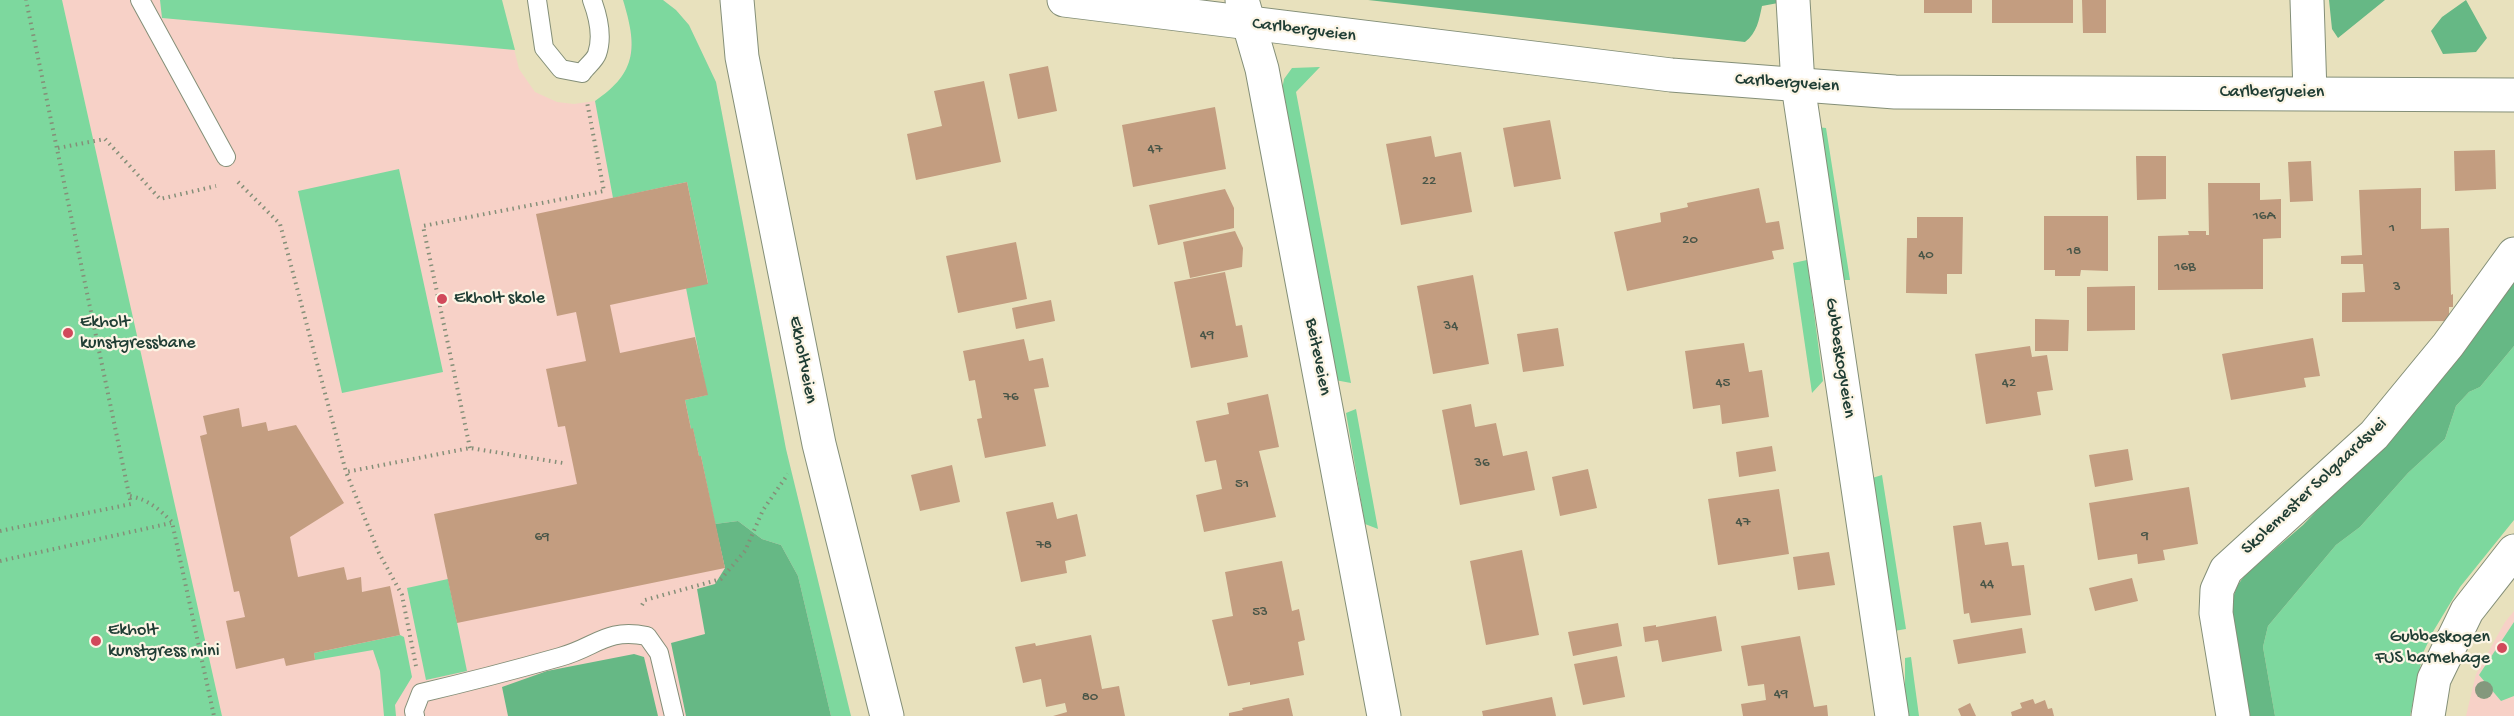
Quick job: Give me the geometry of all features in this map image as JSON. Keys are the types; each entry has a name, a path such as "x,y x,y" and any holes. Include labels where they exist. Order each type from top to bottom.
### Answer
{"street":[{"name":"Ekholtveien","path":"737,0 742,57 819,444 887,716"},
{"name":"Carlbergveien","path":"1064,0 1245,12 1671,75 1895,92 2514,96"},
{"name":"Gubbeskogveien","path":"1793,0 1798,85 1892,716"},
{"path":"2307,0 2310,93"},
{"name":"Beiteveien","path":"1245,12 1263,69 1384,716"},
{"name":"Skolemester Solgaardsvei","path":"2234,716 2216,613 2217,590 2226,570 2374,435 2448,345 2514,255"},
{"path":"2428,716 2434,679 2467,611 2514,551"}],"lane":[{"path":"140,0 226,157"},
{"path":"537,0 544,48 561,69 582,73 597,55 600,33 597,12 592,0"},
{"path":"415,716 414,711 421,693 569,655 604,637 627,633 647,636 659,653 674,716"}],"path":[{"path":"0,531 132,504 26,0"},
{"path":"470,448 423,226 604,190 586,96"},
{"path":"58,148 105,139 160,199 226,184"},
{"path":"226,157 237,181 280,224 346,472 379,553 402,595 421,693"},
{"path":"346,472 470,448 563,463"},
{"path":"627,633 645,600 721,579 745,551 763,510 792,468"},
{"path":"130,496 157,506 172,522 214,716"},
{"path":"0,561 172,522"}],"shaded area":[{"name":"Ekholt skole","path":"62,0 502,0 519,69 535,92 557,102 574,104 595,101 614,89 629,67 630,24 623,0 663,0 676,10 689,25 716,82 786,449 851,716 222,716"},
{"name":"Gubbeskogen FUS barnehage","path":"2514,611 2514,716 2466,716 2476,674 2505,622"}],"green space":[{"name":"Ekholt kunstgressbane","path":"0,0 62,0 222,716 0,716"},
{"path":"160,0 502,0 515,50 162,18"},
{"path":"623,0 663,0 676,10 689,25 716,82 786,449 851,716 831,716 798,576 781,545 762,539 738,521 715,524 701,456 699,456 693,429 691,429 685,400 707,395 686,288 708,283 687,182 613,198 595,101 619,79 630,57 631,31"},
{"path":"1368,0 1778,0 1778,3 1762,6 1755,30 1745,42"},
{"path":"2329,0 2385,0 2338,38 2332,29"},
{"path":"2466,0 2487,38 2476,52 2443,54 2431,31 2442,17"},
{"path":"1320,67 1296,92 1351,383 1335,380 1281,95 1284,79 1292,68"},
{"path":"1817,127 1826,128 1850,280 1842,280"},
{"path":"399,169 443,372 342,393 298,191"},
{"path":"1807,260 1823,381 1812,393 1793,263"},
{"path":"2514,275 2514,346 2480,387 2469,392 2456,406 2445,439 2408,473 2360,527 2336,545 2268,626 2263,647 2275,716 2243,716 2233,636 2232,601 2237,586 2245,575 2303,525 2350,476"},
{"path":"2514,346 2514,520 2460,587 2434,630 2423,653 2410,716 2275,716 2263,647 2268,626 2336,545 2360,527 2408,473 2445,439 2456,406 2469,392 2480,387"},
{"path":"1356,409 1378,529 1365,524 1346,413"},
{"path":"1882,475 1906,629 1894,631 1869,479"},
{"path":"738,521 762,539 781,545 798,576 831,716 686,716 671,643 705,634 697,589 715,584 725,568 715,524"},
{"path":"448,579 467,671 426,680 407,588"},
{"path":"2514,622 2514,696 2501,701 2479,675"},
{"path":"400,635 404,637 412,677 395,705 396,716 384,716 380,671 373,650 315,660 314,653"},
{"path":"634,654 644,657 658,716 508,716 502,687 547,671"},
{"path":"1911,657 1919,716 1906,716 1905,709 1905,658"}],"building":[{"path":"1924,0 1972,0 1972,13 1924,13"},
{"path":"1992,0 2073,0 2073,23 1992,23"},
{"path":"2082,0 2106,0 2106,33 2083,33"},
{"path":"1048,66 1057,111 1018,119 1009,74"},
{"path":"984,81 1001,162 916,180 907,134 942,126 934,91"},
{"path":"1215,107 1226,169 1133,187 1122,125"},
{"path":"1550,120 1561,179 1514,187 1503,128"},
{"path":"1431,136 1435,157 1461,152 1472,212 1401,225 1386,144"},
{"path":"2495,150 2496,189 2455,191 2454,151"},
{"path":"2136,156 2166,156 2166,199 2137,200"},
{"path":"2311,161 2313,201 2290,202 2288,162"},
{"path":"687,182 708,284 610,305 620,353 695,337 708,395 685,400 691,429 693,428 699,456 701,456 725,568 457,623 434,514 577,484 565,426 558,427 546,369 586,361 576,312 557,316 536,214"},
{"path":"2208,183 2260,183 2260,200 2281,199 2281,238 2263,239 2263,289 2158,290 2158,236 2189,235 2188,231 2206,231 2206,235 2209,235"},
{"path":"1759,188 1766,223 1779,221 1784,249 1772,251 1774,259 1627,291 1614,232 1661,222 1660,213 1688,207 1687,203"},
{"path":"2421,188 2421,229 2449,228 2453,307 2449,307 2449,321 2342,322 2342,293 2365,292 2363,264 2341,264 2341,256 2362,255 2359,190"},
{"path":"1225,189 1234,208 1234,228 1158,245 1149,205"},
{"path":"2044,216 2108,216 2108,271 2081,270 2080,276 2055,276 2055,270 2044,270"},
{"path":"1917,217 1963,217 1962,274 1947,274 1947,294 1906,293 1907,238 1917,238"},
{"path":"1235,231 1243,248 1242,267 1190,278 1183,242"},
{"path":"1016,242 1027,299 958,313 946,256"},
{"path":"1225,272 1236,326 1242,325 1248,357 1191,368 1174,282"},
{"path":"1473,275 1489,364 1433,374 1417,286"},
{"path":"2135,286 2135,330 2087,331 2087,287"},
{"path":"1051,300 1055,321 1016,329 1012,308"},
{"path":"2035,319 2069,320 2068,351 2035,351"},
{"path":"1558,328 1564,366 1523,372 1517,334"},
{"path":"2313,338 2320,376 2304,378 2306,387 2231,400 2222,354"},
{"path":"1024,339 1029,361 1043,358 1049,387 1034,389 1046,446 985,458 977,419 982,418 975,380 969,381 963,351"},
{"path":"1744,343 1749,372 1762,370 1769,417 1722,424 1720,405 1693,409 1685,351"},
{"path":"2030,346 2032,357 2047,355 2053,390 2037,392 2041,415 1986,424 1975,354"},
{"path":"1268,394 1279,447 1259,451 1276,517 1204,532 1196,495 1222,489 1216,460 1205,462 1196,421 1229,414 1227,403"},
{"path":"1471,404 1475,427 1496,423 1503,456 1527,451 1535,490 1460,505 1442,410"},
{"path":"239,408 242,427 266,422 268,431 296,425 344,503 290,537 298,577 344,567 347,580 361,577 362,592 390,586 400,635 314,653 315,660 286,666 284,658 236,669 226,621 245,617 239,591 234,592 200,436 207,434 203,416"},
{"path":"1772,446 1776,471 1739,477 1736,452"},
{"path":"2128,449 2133,480 2095,487 2089,455"},
{"path":"952,465 960,502 920,511 911,475"},
{"path":"1588,469 1597,508 1560,516 1552,477"},
{"path":"2189,487 2198,544 2163,550 2165,560 2138,564 2137,554 2098,560 2089,503"},
{"path":"1779,489 1789,554 1718,565 1708,499"},
{"path":"1053,502 1057,519 1077,514 1086,556 1065,561 1067,573 1021,582 1006,512"},
{"path":"1981,522 1985,545 2008,542 2012,566 2024,565 2031,615 1971,623 1969,613 1964,614 1953,526"},
{"path":"1522,550 1539,635 1486,645 1470,561"},
{"path":"1829,552 1835,585 1798,590 1793,557"},
{"path":"1282,561 1292,611 1299,609 1305,640 1298,642 1304,675 1250,685 1250,682 1228,686 1212,620 1233,616 1225,572"},
{"path":"2132,578 2138,601 2095,611 2089,588"},
{"path":"1716,616 1722,651 1662,662 1658,640 1645,642 1643,627 1656,625 1656,627"},
{"path":"1618,623 1622,646 1573,656 1568,632"},
{"path":"2022,628 2026,653 1958,664 1953,640"},
{"path":"1091,635 1102,689 1119,686 1125,716 1053,716 1067,712 1065,703 1046,707 1041,679 1023,683 1015,647 1035,643 1036,646"},
{"path":"1800,636 1814,707 1827,705 1828,716 1743,716 1741,704 1766,700 1764,684 1748,686 1741,646"},
{"path":"1617,656 1625,697 1583,705 1574,664"},
{"path":"1552,697 1556,716 1483,716 1482,711"},
{"path":"1289,698 1293,716 1229,716 1229,713 1243,710 1242,708"},
{"path":"2033,699 2035,704 2045,700 2048,709 2052,708 2054,716 2012,716 2011,712 2022,708 2020,703"},
{"path":"1970,703 1976,716 1961,716 1958,709"}],"place":[{"name":"Ekholt skole","path":"442,299"},
{"name":"Ekholt kunstgressbane","path":"68,333"},
{"name":"Ekholt kunstgress mini","path":"96,641"},
{"name":"Gubbeskogen FUS barnehage","path":"2502,648"}]}
